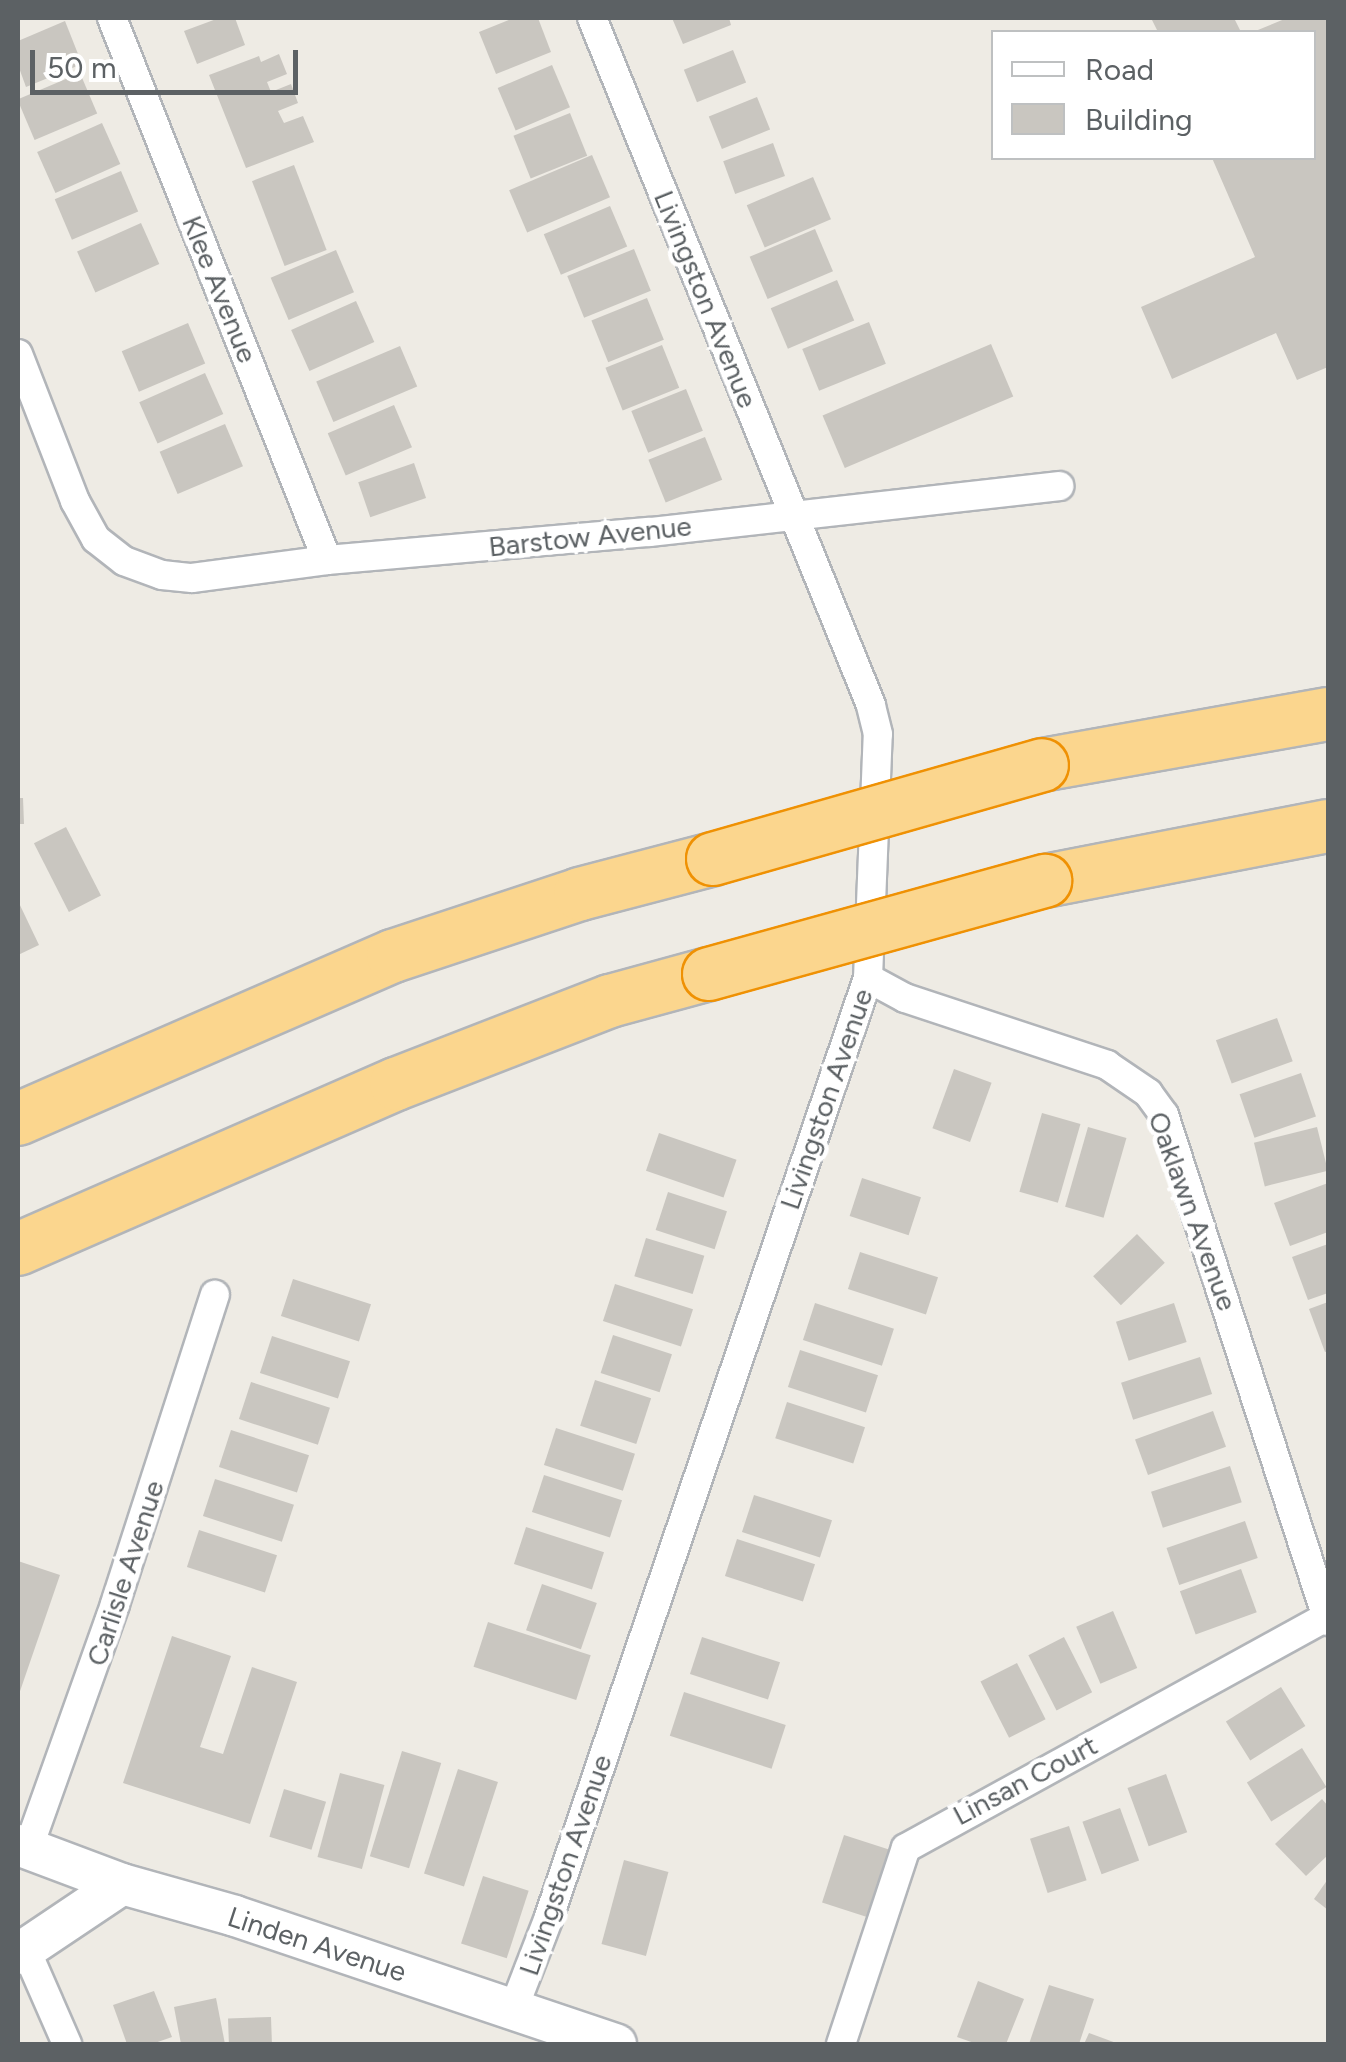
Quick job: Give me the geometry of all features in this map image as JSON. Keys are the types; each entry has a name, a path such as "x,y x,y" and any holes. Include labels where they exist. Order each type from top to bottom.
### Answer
{"highway":[{"path":"18,1119 393,956 580,894 1042,765 1328,714"},
{"path":"18,1248 396,1084 610,1001 1045,881 1328,826"}],"main road":[{"name":"Linden Avenue","path":"22,1847 122,1884 235,1916 616,2044"},
{"path":"22,1952 122,1884"}],"street":[{"name":"Klee Avenue","path":"112,18 327,560"},
{"name":"Livingston Avenue","path":"513,2010 549,1917 868,978 878,734 871,705 592,18"},
{"name":"Barstow Avenue","path":"18,354 75,501 96,539 124,560 162,575 192,578 327,560 650,532 792,513 1059,486"},
{"name":"Oaklawn Avenue","path":"868,978 905,998 1107,1065 1148,1093 1164,1116 1328,1619"},
{"name":"Carlisle Avenue","path":"22,1847 120,1592 216,1296"},
{"name":"Linsan Court","path":"841,2044 906,1848 1328,1619"},
{"path":"22,1952 67,2044"}],"building":[{"path":"219,18 235,18 245,45 197,64 184,31"},
{"path":"514,18 538,18 551,52 496,74 479,32"},
{"path":"672,18 729,18 731,25 683,44"},
{"path":"1151,18 1234,18 1240,30 1157,30"},
{"path":"1287,18 1328,18 1328,367 1297,380 1276,333 1172,379 1141,307 1255,257 1213,160 1316,160 1316,30 1258,30"},
{"path":"65,21 82,64 26,87 18,65 18,41"},
{"path":"733,50 746,82 697,102 684,70"},
{"path":"279,54 287,74 267,82 271,92 291,84 298,103 278,111 284,123 303,116 314,142 246,168 209,75 259,56 261,62"},
{"path":"552,65 570,107 516,130 498,88"},
{"path":"80,73 97,114 35,140 18,99"},
{"path":"757,97 770,129 722,149 709,116"},
{"path":"570,113 587,156 531,179 513,136"},
{"path":"102,123 120,164 55,193 37,152"},
{"path":"773,143 785,176 735,194 723,161"},
{"path":"592,155 610,197 527,233 509,190"},
{"path":"294,165 327,250 285,266 252,181"},
{"path":"121,171 138,212 72,240 55,199"},
{"path":"813,177 831,219 765,247 747,205"},
{"path":"610,206 627,247 561,275 544,234"},
{"path":"141,223 159,264 95,293 77,251"},
{"path":"815,229 833,271 768,299 750,257"},
{"path":"634,249 651,291 584,318 567,276"},
{"path":"336,250 354,292 289,320 271,278"},
{"path":"837,280 854,321 788,349 771,308"},
{"path":"647,298 664,340 608,362 591,320"},
{"path":"356,301 374,342 309,371 291,330"},
{"path":"869,322 886,364 819,391 802,349"},
{"path":"188,323 205,364 139,392 122,351"},
{"path":"991,344 1013,396 845,468 823,416"},
{"path":"662,345 679,388 623,411 605,368"},
{"path":"400,346 417,387 333,422 316,382"},
{"path":"205,373 223,414 158,443 139,402"},
{"path":"686,389 703,431 648,453 631,411"},
{"path":"394,405 412,447 346,475 328,433"},
{"path":"225,424 243,466 178,494 160,452"},
{"path":"705,437 722,480 666,503 648,460"},
{"path":"414,463 426,498 370,517 358,482"},
{"path":"18,798 23,798 24,824 18,824"},
{"path":"66,827 101,896 69,912 34,843"},
{"path":"18,901 39,945 18,955"},
{"path":"1277,1018 1293,1061 1232,1083 1216,1040"},
{"path":"954,1069 992,1083 970,1142 932,1128"},
{"path":"1301,1073 1316,1116 1255,1138 1240,1094"},
{"path":"1042,1113 1080,1124 1058,1203 1019,1192"},
{"path":"1088,1127 1126,1138 1104,1218 1065,1207"},
{"path":"1317,1127 1328,1171 1265,1186 1254,1143"},
{"path":"659,1133 737,1160 724,1198 646,1171"},
{"path":"862,1178 921,1197 909,1235 850,1216"},
{"path":"1328,1183 1328,1232 1290,1246 1274,1203"},
{"path":"668,1192 727,1211 715,1249 656,1230"},
{"path":"1137,1234 1165,1263 1121,1305 1093,1276"},
{"path":"646,1238 704,1256 693,1294 634,1276"},
{"path":"1328,1244 1328,1293 1308,1300 1292,1257"},
{"path":"860,1252 938,1277 926,1314 848,1289"},
{"path":"293,1279 371,1304 359,1341 281,1316"},
{"path":"615,1284 693,1309 681,1346 603,1321"},
{"path":"1328,1302 1328,1351 1325,1352 1309,1309"},
{"path":"815,1303 894,1329 882,1366 803,1340"},
{"path":"1174,1303 1187,1342 1129,1361 1116,1322"},
{"path":"613,1335 672,1354 660,1392 601,1373"},
{"path":"272,1336 350,1361 338,1398 260,1373"},
{"path":"800,1350 878,1375 866,1412 788,1387"},
{"path":"1200,1357 1212,1394 1133,1420 1121,1383"},
{"path":"595,1380 651,1398 636,1444 580,1426"},
{"path":"251,1382 330,1408 318,1445 239,1419"},
{"path":"787,1402 865,1427 853,1463 775,1438"},
{"path":"1213,1411 1226,1447 1148,1475 1135,1439"},
{"path":"556,1428 635,1454 623,1491 544,1465"},
{"path":"231,1430 309,1455 297,1492 219,1467"},
{"path":"1230,1466 1242,1502 1163,1528 1151,1492"},
{"path":"544,1475 622,1500 610,1537 532,1512"},
{"path":"215,1479 294,1505 282,1542 203,1516"},
{"path":"754,1495 832,1520 820,1557 742,1532"},
{"path":"1245,1521 1258,1558 1179,1585 1167,1548"},
{"path":"526,1527 604,1552 592,1589 514,1564"},
{"path":"199,1530 277,1555 265,1592 187,1567"},
{"path":"737,1539 815,1564 803,1601 725,1576"},
{"path":"18,1561 60,1575 18,1697"},
{"path":"1241,1569 1257,1612 1196,1634 1180,1591"},
{"path":"542,1584 597,1603 581,1649 526,1630"},
{"path":"1113,1611 1137,1668 1100,1684 1076,1627"},
{"path":"488,1622 591,1655 576,1700 473,1667"},
{"path":"172,1636 231,1656 200,1747 223,1754 252,1667 297,1682 250,1824 123,1783"},
{"path":"702,1637 780,1662 768,1699 690,1674"},
{"path":"1064,1637 1092,1692 1057,1710 1028,1655"},
{"path":"1017,1663 1046,1719 1009,1738 980,1682"},
{"path":"1281,1687 1305,1726 1250,1760 1226,1721"},
{"path":"684,1692 786,1725 772,1769 670,1736"},
{"path":"1302,1748 1326,1787 1271,1821 1247,1782"},
{"path":"402,1751 441,1763 409,1868 370,1856"},
{"path":"458,1769 498,1782 464,1887 424,1874"},
{"path":"340,1773 384,1785 362,1869 317,1857"},
{"path":"1166,1774 1187,1832 1149,1846 1127,1788"},
{"path":"284,1789 326,1802 311,1850 269,1837"},
{"path":"1322,1799 1328,1806 1328,1855 1306,1876 1275,1844"},
{"path":"1120,1808 1139,1861 1102,1874 1082,1822"},
{"path":"1069,1826 1087,1880 1048,1893 1030,1839"},
{"path":"844,1835 890,1850 868,1917 822,1903"},
{"path":"624,1860 668,1872 646,1956 601,1944"},
{"path":"483,1876 529,1891 507,1958 461,1944"},
{"path":"1328,1879 1328,1910 1314,1899"},
{"path":"978,1981 1024,1999 1006,2044 977,2044 957,2037"},
{"path":"1049,1985 1094,1999 1079,2044 1029,2044"},
{"path":"154,1991 172,2037 152,2044 127,2044 113,2005"},
{"path":"216,1998 225,2044 181,2044 174,2007"},
{"path":"271,2017 272,2044 229,2044 228,2019"},
{"path":"1089,2033 1119,2044 1084,2044"}]}
